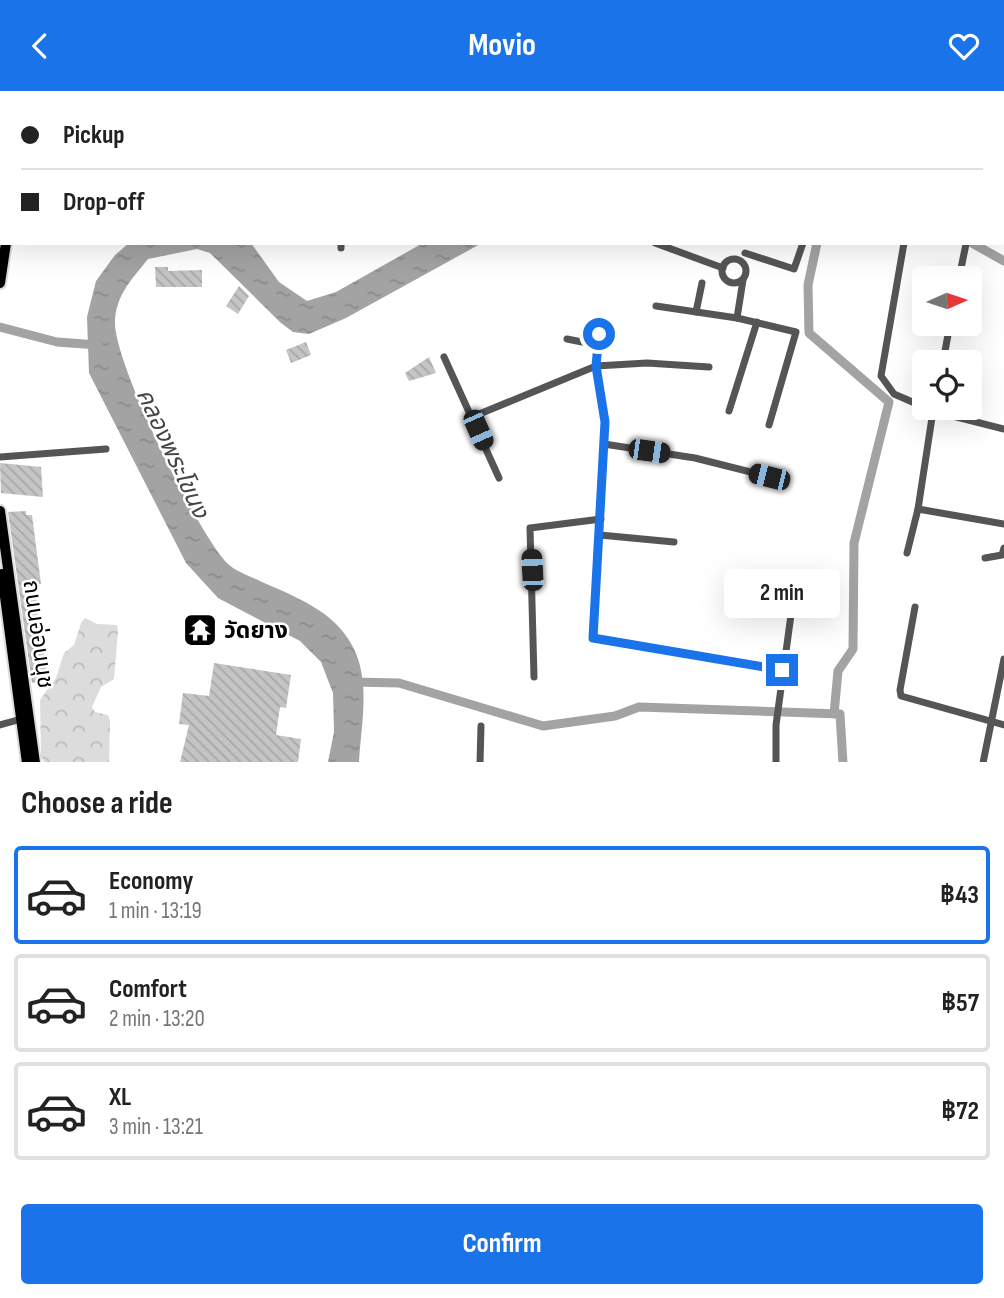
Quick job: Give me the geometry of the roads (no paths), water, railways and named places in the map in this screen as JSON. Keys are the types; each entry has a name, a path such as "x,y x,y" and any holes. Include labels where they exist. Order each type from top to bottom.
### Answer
{"main road":[{"path":"0,277 6,245"},
{"name":"ถนนอ่อนนุช","path":"0,511 6,602 35,762"},
{"name":"ถนนอ่อนนุช","path":"0,559 4,573"},
{"name":"ถนนอ่อนนุช","path":"25,718 27,762"}],"street":[{"path":"661,245 723,268"},
{"path":"737,318 746,272 742,262 748,245"},
{"path":"746,253 794,269 802,245"},
{"path":"904,245 881,376 894,394 912,402"},
{"path":"961,266 966,245"},
{"path":"742,262 731,260 723,268 723,276 728,282 736,284 743,280"},
{"path":"696,312 702,283"},
{"path":"656,306 757,321 796,332 769,425"},
{"path":"729,411 757,321"},
{"path":"599,334 596,366 605,422 593,638 782,670"},
{"path":"567,339 597,345"},
{"path":"444,357 499,478"},
{"path":"472,417 596,366 646,363 709,367"},
{"path":"907,553 918,509 932,420"},
{"path":"972,420 1004,429"},
{"path":"604,444 695,458 769,477"},
{"path":"0,457 106,449"},
{"path":"918,509 1004,524"},
{"path":"534,677 530,528 601,519"},
{"path":"600,535 674,542"},
{"path":"985,558 1002,555 1004,548"},
{"path":"776,762 776,725 796,578"},
{"path":"915,607 901,697 1004,725"},
{"path":"983,762 1004,659"},
{"path":"0,725 25,718"},
{"path":"480,762 481,726"}],"water":[{"path":"127,245 252,245 279,282 307,301 336,292 419,245 478,245 346,318 309,334 293,332 281,323 210,253 197,249 148,259 125,288 118,304 115,323 128,374 178,485 214,546 234,568 300,599 324,614 345,634 353,647 359,660 363,689 359,762 328,762 334,732 333,693 321,662 300,641 218,598 186,563 89,373 87,317 96,281 115,255"}],"waterway":[{"path":"817,245 808,285 809,333 889,402 854,543 853,649 838,671 834,714"},
{"path":"976,245 1004,261"},
{"path":"0,327 57,342 98,345"},
{"path":"353,682 399,683 543,726 615,716 639,707 840,714 843,762"}],"place":[{"name":"วัดยาง","path":"200,630"}],"water label":[{"name":"คลองพระโขนง","path":"173,453"}]}
